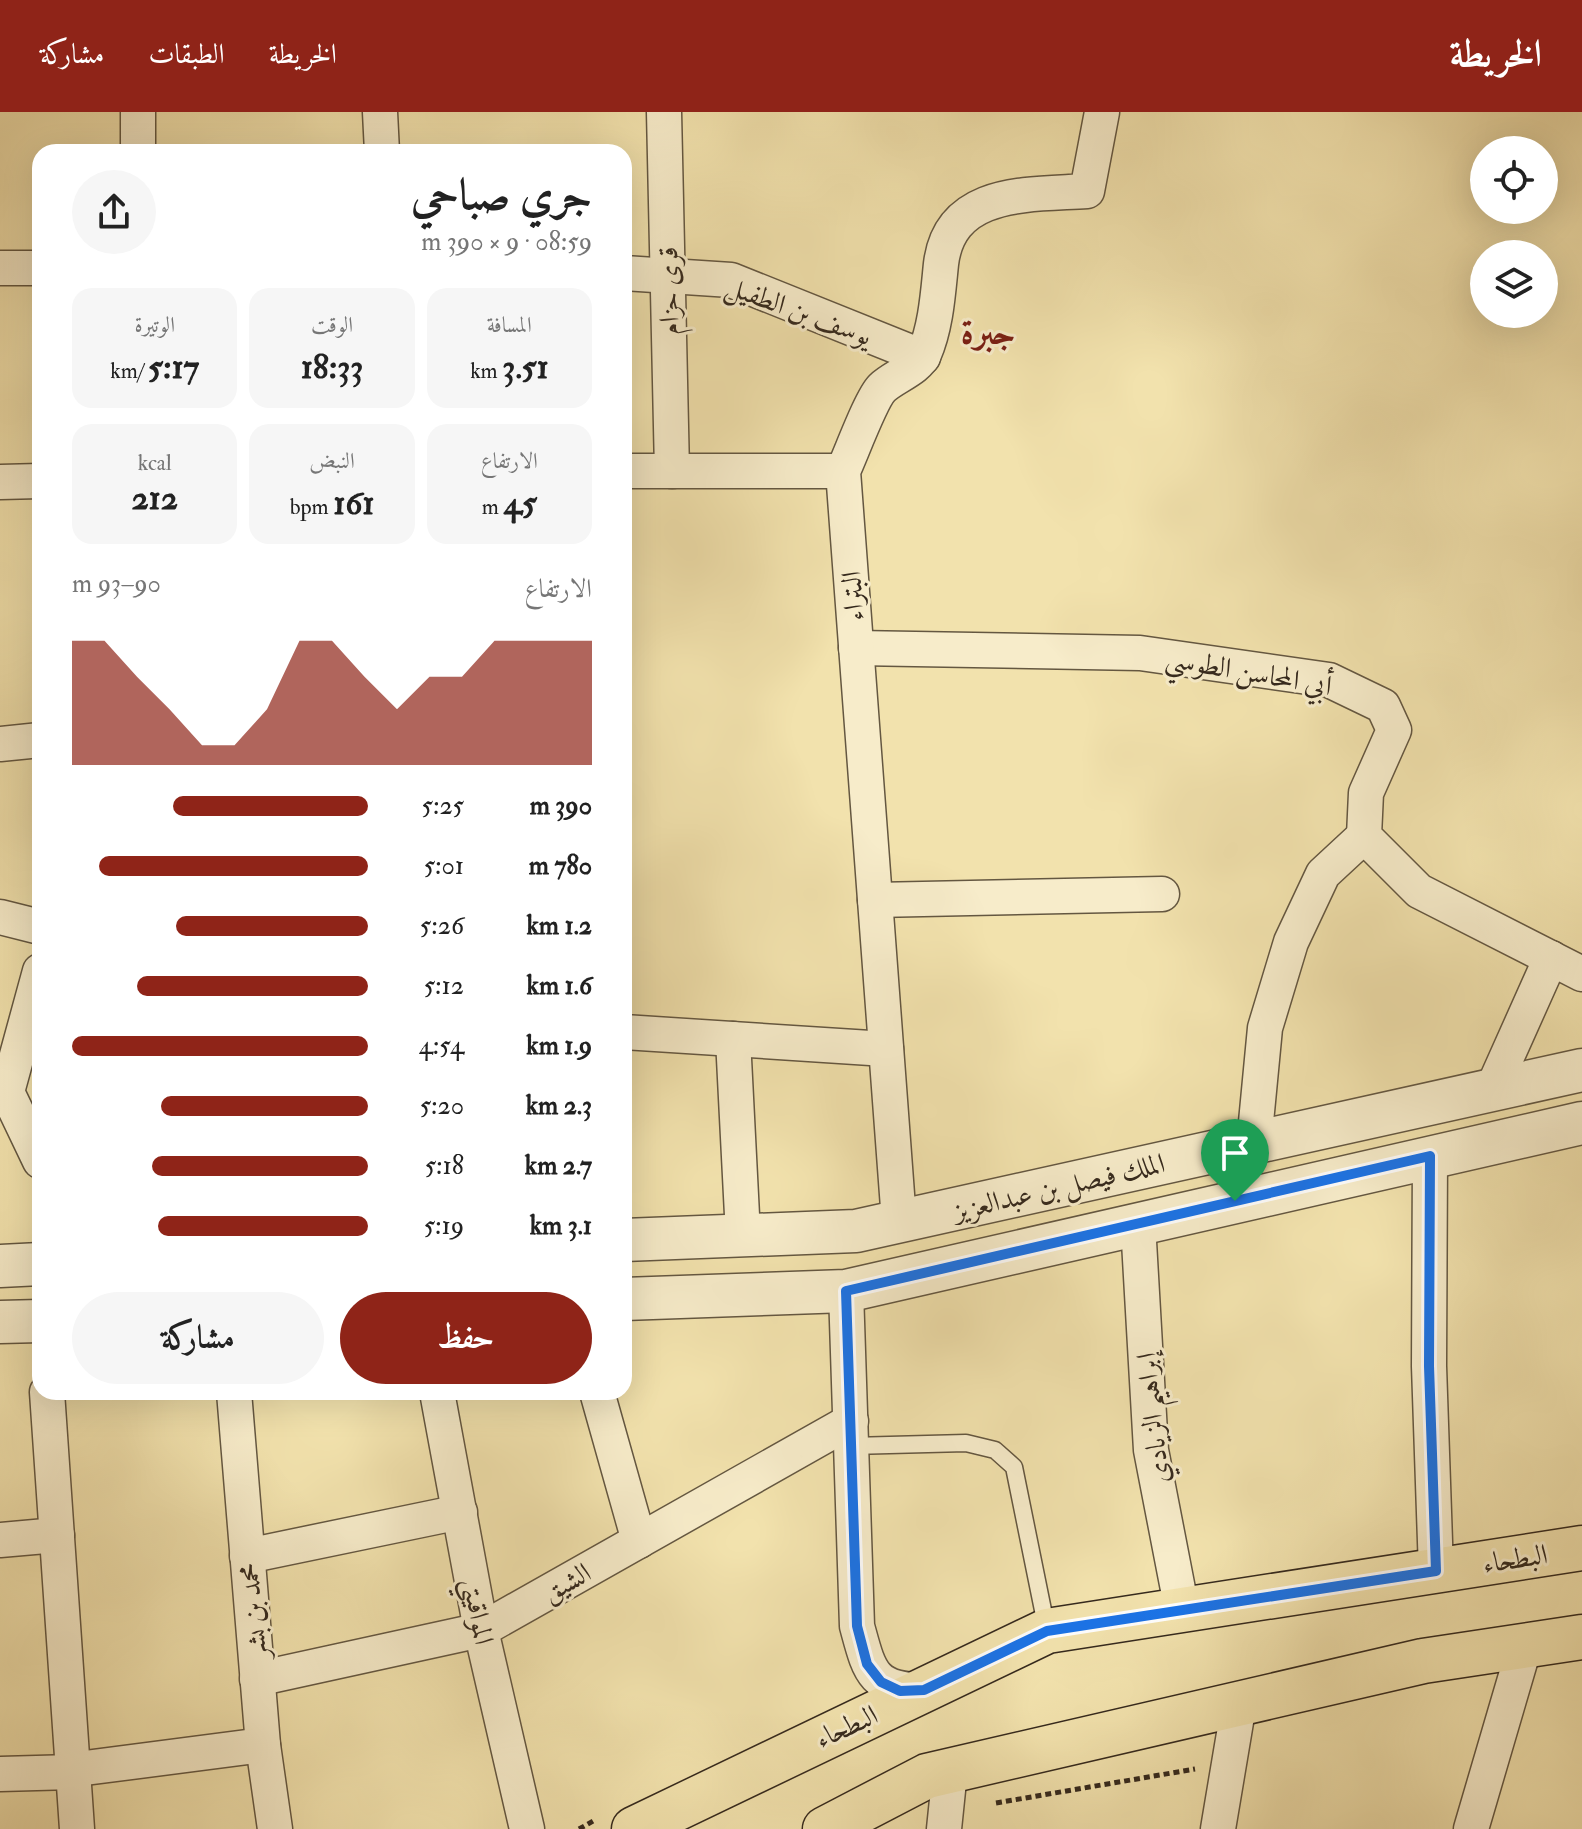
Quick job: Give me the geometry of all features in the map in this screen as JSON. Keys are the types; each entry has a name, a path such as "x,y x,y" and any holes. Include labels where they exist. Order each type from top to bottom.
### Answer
{"main road":[{"name":"البطحاء","path":"634,1829 1047,1631 1582,1548"},
{"path":"825,1829 927,1776 947,1804 1239,1704 1423,1661 1582,1637"}],"street":[{"path":"138,112 138,144"},
{"path":"380,112 382,144"},
{"name":"قرى حزام","path":"664,112 672,471"},
{"path":"923,357 935,313 942,253 952,228 976,206 1027,195 1087,191 1102,112"},
{"path":"0,268 32,268"},
{"name":"يوسف بن الطفيل","path":"632,273 731,280 923,357"},
{"name":"البتراء","path":"899,1221 843,471 880,390 923,357"},
{"path":"632,471 843,471"},
{"path":"0,482 32,481"},
{"name":"أبي المحاسن الطوسي","path":"856,648 1140,653 1329,680 1383,706 1394,730 1366,793 1364,836"},
{"path":"0,744 32,741"},
{"path":"1254,1143 1265,1028 1291,942 1323,874 1364,836 1419,891 1582,974"},
{"path":"875,900 1162,894"},
{"path":"0,917 32,925"},
{"path":"1492,1090 1551,958"},
{"path":"32,997 3,1092 32,1146"},
{"path":"632,1033 886,1049"},
{"path":"733,1039 743,1235"},
{"name":"الملك فيصل بن عبدالعزيز","path":"632,1240 856,1231 1582,1070"},
{"name":"الملك فيصل بن عبدالعزيز","path":"632,1299 846,1291 1582,1123"},
{"path":"1430,1156 1429,1366 1436,1571"},
{"name":"إبراهيم الزيادي","path":"1138,1224 1151,1450 1182,1610"},
{"path":"0,1266 32,1264"},
{"path":"846,1291 857,1626 867,1664 881,1682 900,1691 924,1690"},
{"path":"0,1322 32,1321"},
{"path":"48,1400 77,1829"},
{"name":"محمد بن بشر","path":"235,1400 263,1745 275,1829"},
{"name":"المواقيتي","path":"439,1400 481,1630 527,1829"},
{"path":"599,1400 639,1541"},
{"name":"الشيق","path":"257,1679 481,1630 639,1541 851,1433"},
{"path":"247,1556 460,1512"},
{"path":"0,1540 57,1535"},
{"path":"1471,1829 1525,1645"},
{"path":"1218,1829 1239,1704"},
{"path":"0,1774 73,1772 263,1745"}],"lane":[{"path":"851,1433 966,1443 995,1450 1014,1467 1047,1631"}],"path":[{"path":"947,1804 1229,1763"}],"district":[{"name":"جبرة","path":"988,330"}],"route":[{"path":"1430,1156 1429,1366 1436,1571 1047,1631 924,1690 900,1691 881,1682 867,1664 857,1626 846,1291 1235,1201 1430,1156"}]}
